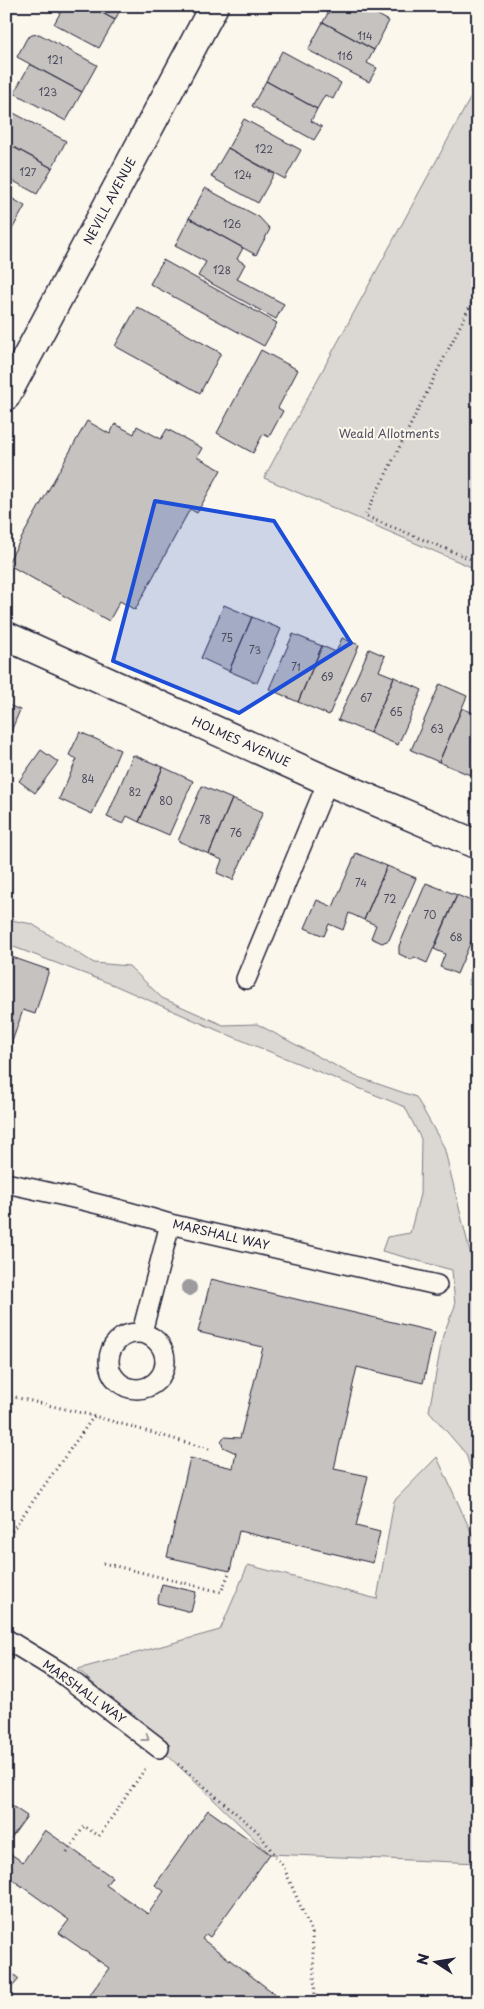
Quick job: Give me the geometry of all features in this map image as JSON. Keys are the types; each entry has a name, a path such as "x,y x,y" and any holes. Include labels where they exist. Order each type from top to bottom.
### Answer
{"street":[{"name":"NEVILL AVENUE","path":"6,396 214,6"},
{"name":"HOLMES AVENUE","path":"6,636 328,781 478,845"}],"lane":[{"path":"246,979 328,781"},
{"name":"MARSHALL WAY","path":"6,1183 133,1212 170,1224 437,1285"},
{"path":"142,1332 170,1224"},
{"name":"MARSHALL WAY","path":"6,1639 60,1672 159,1748"}],"path":[{"path":"478,290 366,516 478,562"},
{"path":"6,1395 94,1416 209,1449"},
{"path":"6,1539 94,1416"},
{"path":"103,1563 221,1592 230,1571"},
{"path":"67,1853 84,1826 99,1836 159,1748 258,1832 284,1868 312,1933 314,2003"}],"highlighted area":[{"path":"155,501 274,521 351,643 239,713 113,661"}],"green space":[{"name":"Weald Allotments","path":"478,84 478,570 264,478"},
{"path":"6,919 32,924 94,963 129,966 162,998 223,1025 257,1024 355,1076 416,1097 444,1147 475,1272 478,1292 478,1494 466,1454 429,1411 443,1335 455,1306 452,1270 382,1251 387,1237 410,1233 420,1194 421,1139 405,1107 219,1031 114,985 6,944"},
{"path":"437,1457 478,1547 478,1863 270,1854 78,1669 220,1630 248,1565 377,1599 394,1501"}],"building":[{"path":"64,6 90,6 115,20 99,48 54,24"},
{"path":"90,6 122,6 115,20"},
{"path":"332,6 362,6 389,21 374,50 323,22"},
{"path":"323,22 374,50 367,63 377,68 369,82 308,50"},
{"path":"39,34 97,65 82,92 17,57 27,38"},
{"path":"282,51 341,83 333,99 325,95 317,109 266,81"},
{"path":"30,64 82,92 66,121 14,93"},
{"path":"266,81 317,109 311,121 322,127 314,140 252,106"},
{"path":"8,110 66,141 52,168 6,143 6,114"},
{"path":"244,119 301,150 285,179 228,148"},
{"path":"6,143 52,168 37,194 6,177"},
{"path":"228,148 274,174 258,203 211,177"},
{"path":"205,188 259,217 270,229 256,255 189,218"},
{"path":"6,195 25,206 9,235 6,234"},
{"path":"189,218 243,248 237,259 245,264 237,279 284,304 276,319 198,276 206,262 175,246"},
{"path":"163,260 277,323 264,346 150,284"},
{"path":"137,307 221,353 200,393 115,346"},
{"path":"261,350 298,370 278,408 283,411 269,437 263,434 253,453 217,433"},
{"path":"87,421 110,434 115,424 134,434 137,426 161,439 167,429 202,448 197,457 221,470 197,513 190,509 135,610 120,601 109,621 7,564"},
{"path":"224,605 252,617 229,671 201,658"},
{"path":"252,617 281,629 257,683 229,671"},
{"path":"293,634 322,646 298,702 269,689"},
{"path":"342,638 359,645 329,715 298,702 322,646 336,652"},
{"path":"369,649 385,656 379,671 394,677 370,733 338,720"},
{"path":"394,677 422,690 398,745 370,733"},
{"path":"440,684 467,696 439,762 411,750"},
{"path":"6,704 20,710 6,743"},
{"path":"462,708 478,715 478,756 470,775 439,762"},
{"path":"80,732 120,750 92,814 59,799 77,759 69,755"},
{"path":"41,750 58,762 35,793 19,781"},
{"path":"133,755 163,767 139,822 127,816 123,824 107,817"},
{"path":"163,767 193,781 169,835 139,822"},
{"path":"202,786 232,799 209,854 178,841"},
{"path":"232,799 263,812 233,880 217,873 222,860 209,854"},
{"path":"356,853 387,866 364,920 349,913 343,930 329,924 324,936 305,928 317,900 333,907"},
{"path":"387,866 416,878 389,940 382,943 371,938 376,925 364,920"},
{"path":"426,883 457,895 427,963 414,957 412,960 399,954 399,946"},
{"path":"457,895 478,904 478,925 457,974 440,967 445,954 434,949"},
{"path":"6,955 49,970 35,1014 23,1010 6,1059"},
{"path":"478,960 478,988 468,984"},
{"path":"211,1279 435,1332 423,1383 357,1367 334,1469 368,1476 356,1526 380,1532 373,1563 239,1531 230,1571 167,1557 190,1458 233,1468 236,1453 223,1447 221,1441 224,1437 240,1438 263,1347 198,1332"},
{"path":"162,1584 196,1592 191,1612 157,1603"},
{"path":"6,1802 27,1816 6,1845"},
{"path":"208,1810 270,1854 210,1937 206,1934 202,1939 287,2003 84,2003 109,1968 59,1933 69,1920 6,1875 6,1851 23,1862 45,1830 112,1877 106,1885 148,1914 164,1891 155,1885"},
{"path":"6,1968 19,1979 6,1994"}]}
